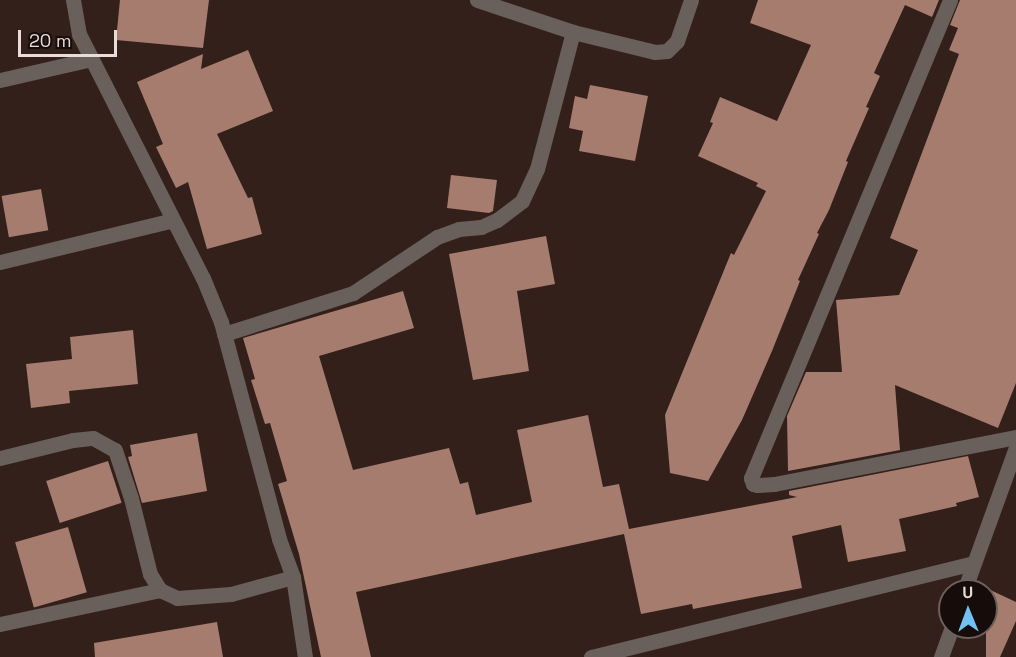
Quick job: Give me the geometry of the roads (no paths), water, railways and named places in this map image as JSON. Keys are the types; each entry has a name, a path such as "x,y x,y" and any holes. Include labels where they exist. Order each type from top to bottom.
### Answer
{"street":[{"path":"73,0 79,34 203,279 224,334 279,539 293,577 305,657"},
{"path":"477,0 573,32 655,52 667,51 677,41 691,0"},
{"path":"950,0 751,478 757,485 774,484 1016,436"},
{"path":"224,334 353,293 437,237 459,229 481,227 497,220 522,201 537,169 573,32"},
{"path":"0,80 91,59"},
{"path":"0,262 173,220"},
{"path":"0,458 73,440 93,438 115,450 131,498 150,574 160,590 177,598 231,594 293,577"},
{"path":"968,579 1016,447"},
{"path":"591,657 974,563"},
{"path":"0,624 160,590"},
{"path":"941,657 947,639"}]}
